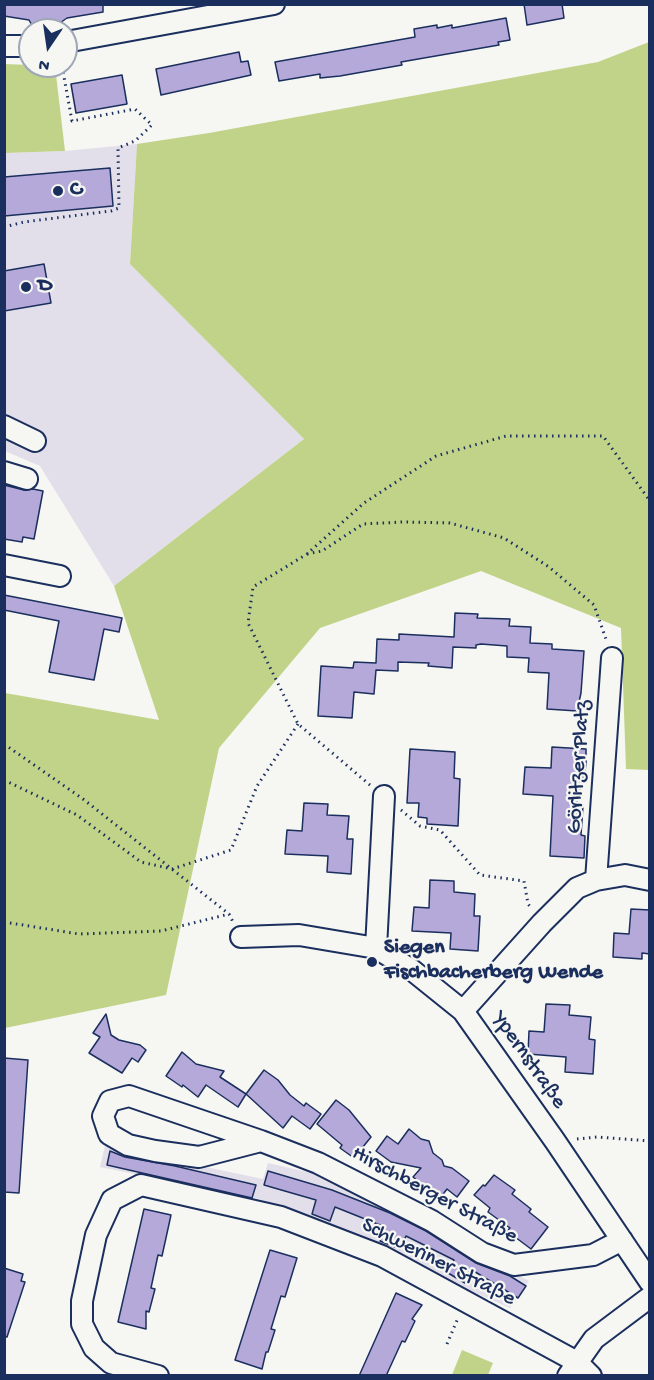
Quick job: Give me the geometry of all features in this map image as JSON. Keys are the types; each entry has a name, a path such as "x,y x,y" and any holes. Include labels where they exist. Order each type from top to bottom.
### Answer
{"street":[{"path":"78,40 273,4"},
{"path":"4,426 35,441"},
{"path":"4,472 27,478"},
{"path":"4,566 60,576"},
{"name":"Görlitzer Platz","path":"596,879 612,658"},
{"path":"376,948 384,796"},
{"path":"463,1011 542,922 577,888 596,879 626,875 650,880"},
{"name":"Ypernstraße","path":"241,937 299,935 376,948 412,970 463,1011 650,1281"},
{"name":"Hirschberger Straße","path":"261,1141 199,1157 154,1151 128,1145 110,1134 103,1116 110,1101 129,1096 261,1141 318,1162 432,1221 482,1253 514,1265 593,1254 622,1240"},
{"name":"Schweriner Straße","path":"158,1376 111,1363 94,1348 82,1323 82,1301 96,1235 112,1200 141,1185 281,1217 382,1256 465,1302 579,1371 594,1339 650,1297"}],"path":[{"path":"4,227 119,208 118,148 135,141 152,125 135,109 72,121 64,78"},
{"path":"542,922 528,904 524,880 480,875 440,830 420,826 298,724 248,623 253,587 307,554 364,502 436,456 506,436 603,436 650,501"},
{"path":"307,554 322,551 363,524 450,523 504,538 549,567 594,605 612,658"},
{"path":"4,780 77,815 141,862 172,869 231,850 257,786 298,724"},
{"path":"4,744 83,799 230,914 149,932 79,933 4,922"},
{"path":"597,1137 650,1141"},
{"path":"447,1344 465,1302"}],"shaded area":[{"path":"137,144 130,264 304,439 114,586 40,466 5,451 4,153 65,151"},
{"path":"105,1146 263,1179 268,1163 328,1177 529,1281 510,1308 259,1199 100,1167"}],"green space":[{"path":"649,42 649,770 626,769 621,628 481,571 320,628 219,748 166,995 5,1028 5,693 159,720 114,586 304,439 130,264 137,144 598,62"},
{"path":"4,64 18,65 18,78 56,78 65,151 5,153"},
{"path":"462,1350 493,1363 488,1375 452,1375"}],"building":[{"path":"4,4 103,4 103,12 67,18 4,16"},
{"path":"524,4 562,4 564,18 527,25"},
{"path":"506,18 510,40 498,42 499,45 401,62 402,65 340,76 320,78 320,74 279,81 275,62 415,37 414,29 437,25 437,28 452,25 452,28"},
{"path":"239,52 241,62 248,61 251,75 161,95 156,69"},
{"path":"122,75 127,104 76,113 71,84"},
{"name":"C","path":"110,168 113,206 4,216 4,177"},
{"name":"D","path":"44,264 51,303 4,311 4,271"},
{"path":"4,485 24,490 43,491 34,539 23,537 22,542 4,539"},
{"path":"4,595 122,618 119,632 104,629 94,680 49,672 59,621 4,610"},
{"path":"455,613 478,614 477,618 510,619 509,626 531,627 530,643 552,644 552,649 584,651 581,693 577,711 547,709 549,673 528,672 529,658 507,657 507,646 481,644 476,645 476,648 453,647 452,668 428,666 429,663 398,662 398,671 376,670 374,694 354,692 352,718 318,716 321,666 353,668 354,662 376,663 377,639 399,640 399,634 454,637"},
{"path":"552,747 586,749 586,766 576,806 583,806 581,835 585,836 584,858 550,856 553,796 523,794 525,767 551,768"},
{"path":"410,749 455,752 454,778 460,779 458,826 427,824 427,818 418,817 419,803 407,803"},
{"path":"304,803 328,804 327,815 349,816 347,839 353,839 351,874 327,872 328,856 285,854 287,830 302,831"},
{"path":"430,880 454,881 454,892 475,894 474,916 480,916 478,951 450,949 451,933 412,931 414,907 429,908"},
{"path":"631,909 650,910 650,954 642,953 642,959 613,957 614,933 629,934"},
{"path":"546,1004 570,1005 569,1015 591,1017 589,1039 595,1040 593,1074 565,1072 566,1057 528,1054 529,1031 544,1032"},
{"path":"106,1014 111,1035 119,1040 140,1045 146,1050 138,1062 132,1058 122,1073 89,1053 100,1037 93,1033"},
{"path":"182,1052 196,1064 224,1071 220,1077 246,1094 238,1107 206,1085 198,1097 183,1085 182,1087 166,1076"},
{"path":"4,1058 28,1060 19,1193 4,1192"},
{"path":"264,1070 278,1080 290,1095 304,1106 306,1103 321,1114 310,1129 292,1116 283,1128 246,1094"},
{"path":"336,1100 349,1110 371,1137 354,1158 340,1148 342,1145 317,1124"},
{"path":"409,1129 421,1139 429,1141 433,1153 442,1160 444,1166 452,1168 469,1181 457,1197 447,1189 438,1201 413,1177 421,1168 391,1162 376,1151 387,1136 398,1144"},
{"path":"110,1151 125,1157 256,1185 252,1198 107,1165"},
{"path":"268,1171 332,1190 390,1213 426,1231 476,1263 510,1276 526,1286 518,1298 472,1270 465,1283 448,1273 454,1260 406,1236 400,1249 380,1241 385,1227 335,1207 330,1221 312,1214 316,1200 264,1185"},
{"path":"494,1175 515,1190 512,1194 548,1227 531,1249 507,1231 510,1228 488,1212 490,1208 474,1195"},
{"path":"144,1209 171,1215 162,1256 158,1255 151,1288 155,1289 149,1312 146,1311 146,1329 118,1322"},
{"path":"270,1250 297,1258 285,1297 281,1296 271,1329 275,1330 262,1369 235,1360"},
{"path":"4,1268 23,1274 21,1281 25,1282 7,1337 4,1336"},
{"path":"396,1293 422,1305 412,1319 415,1321 405,1342 402,1341 386,1376 359,1376"}],"place":[{"name":"C","path":"58,191"},
{"name":"D","path":"26,287"},
{"name":"Siegen Fischbacherberg Wende","path":"372,962"}]}
